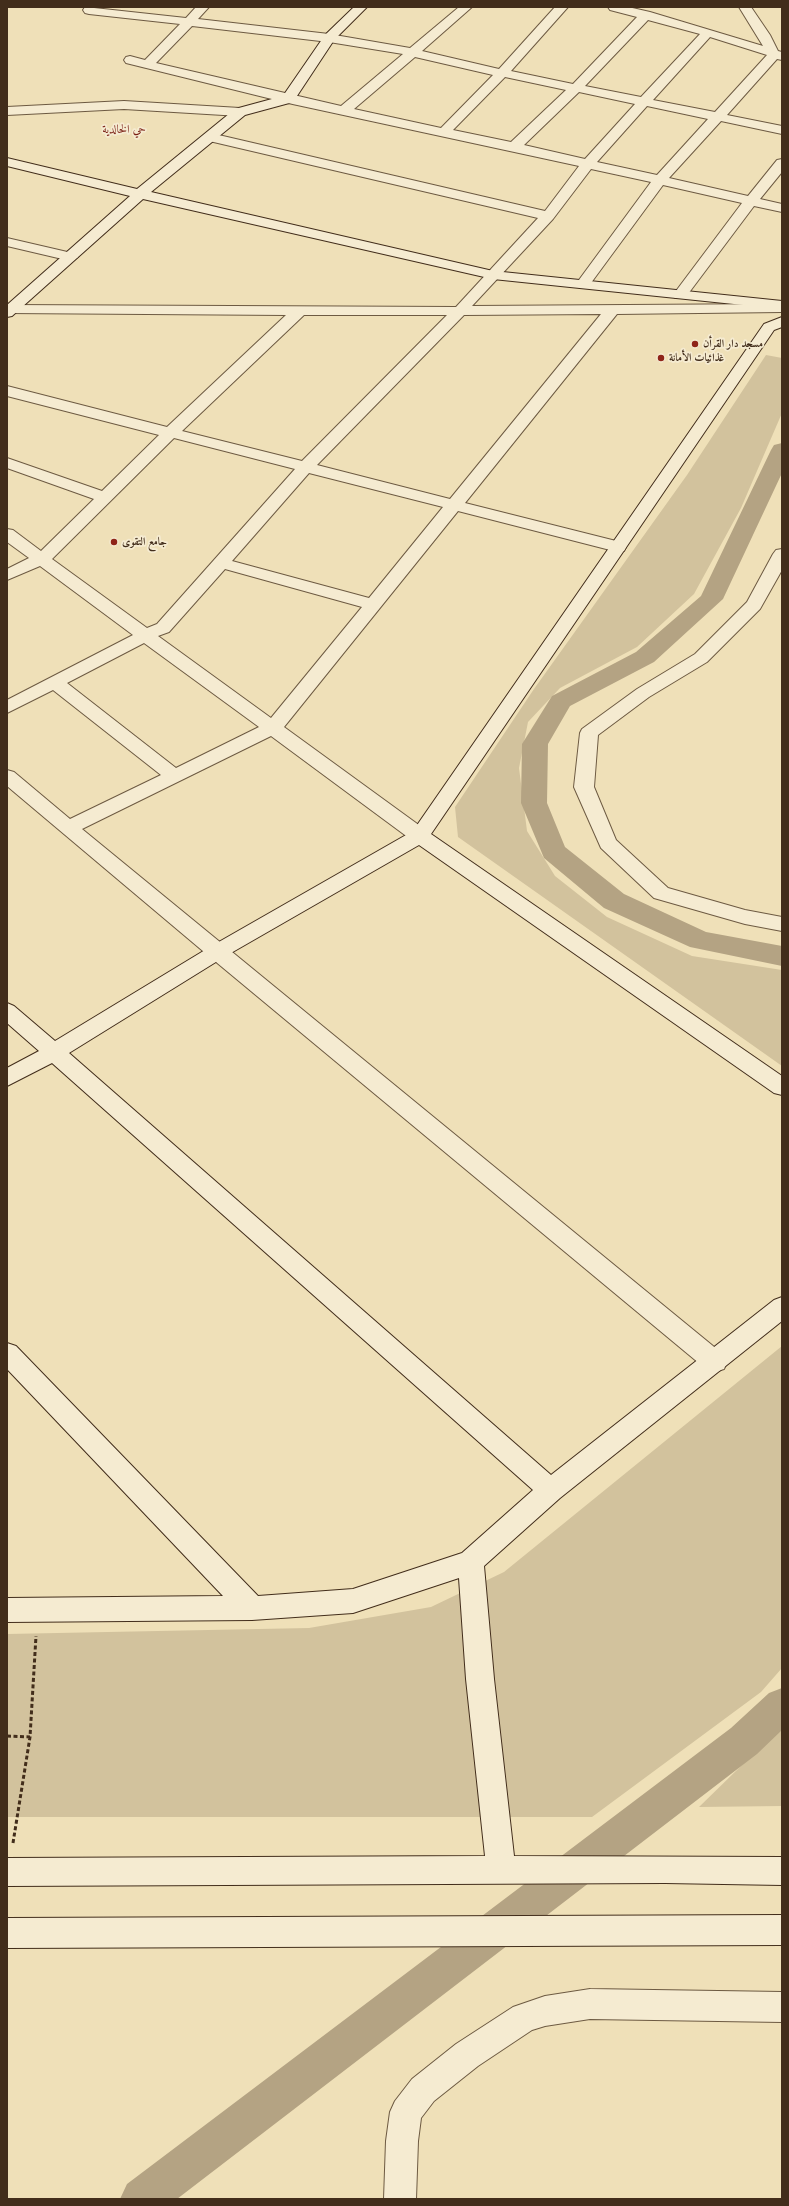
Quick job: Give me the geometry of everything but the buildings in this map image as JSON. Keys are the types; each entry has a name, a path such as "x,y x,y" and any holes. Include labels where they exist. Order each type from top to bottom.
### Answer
{"street":[{"path":"147,65 203,7"},
{"path":"7,111 124,105 240,112 288,99 329,38 361,7"},
{"path":"345,110 466,7"},
{"path":"442,133 502,73 562,7"},
{"path":"614,7 708,32 778,56"},
{"path":"745,7 778,56"},
{"path":"89,10 329,38 412,52 502,73 782,130"},
{"path":"514,147 577,88 646,15"},
{"path":"7,707 146,635 163,628 306,467 460,311 548,216 588,164 708,32"},
{"path":"583,284 659,181 717,116 778,56"},
{"path":"130,60 288,99 345,110 442,133 514,147 782,208"},
{"path":"9,311 140,194 240,112"},
{"path":"210,137 548,216"},
{"path":"7,162 493,275 782,307"},
{"path":"680,295 750,201 782,164"},
{"path":"7,242 71,257"},
{"path":"9,311 460,311 782,307"},
{"path":"68,828 273,728 613,309"},
{"path":"7,576 42,559 171,432 300,310"},
{"path":"7,1078 53,1053 217,952 420,836 769,327 782,321"},
{"path":"7,391 618,547"},
{"path":"7,463 105,497"},
{"path":"7,534 420,836 782,1088"},
{"path":"782,554 754,605 701,658 643,693 589,733 584,787 608,843 661,893 745,917 782,924"},
{"path":"222,563 373,606"},
{"path":"54,682 175,776"},
{"path":"7,776 217,952 715,1362"},
{"path":"7,1011 552,1490"},
{"path":"7,1610 252,1608 353,1601 471,1562 552,1490 715,1362 782,1307"},
{"path":"7,1353 252,1608"},
{"path":"471,1562 480,1679 502,1870"},
{"path":"8,1872 665,1869 782,1871"},
{"path":"7,1932 403,1930 561,1932 782,1930"},
{"path":"400,2199 402,2141 406,2112 423,2090 467,2056 524,2018 545,2011 590,2004 782,2007"}],"path":[{"path":"8,1872 30,1737 37,1609"},
{"path":"7,1736 30,1737"}],"shaded area":[{"path":"766,355 782,358 782,413 741,508 694,594 637,647 560,688 528,722 519,768 527,831 555,876 607,917 692,956 782,970 782,1066 458,837 455,807 534,689 687,475"},
{"path":"782,1346 782,1668 761,1692 592,1817 7,1817 7,1634 309,1628 431,1607 504,1572"},
{"path":"782,1726 782,1806 699,1807"}],"waterway":[{"path":"782,450 711,599 645,657 561,701 535,744 534,803 554,852 614,901 700,940 782,956"},
{"path":"142,2199 744,1741 782,1705"}],"place":[{"name":"مسجد دار القرأن","path":"695,344"},
{"name":"غذائيات الأمانة","path":"661,358"},
{"name":"جامع التقوى","path":"114,542"}],"district":[{"name":"حي الخالدية","path":"124,130"}]}
